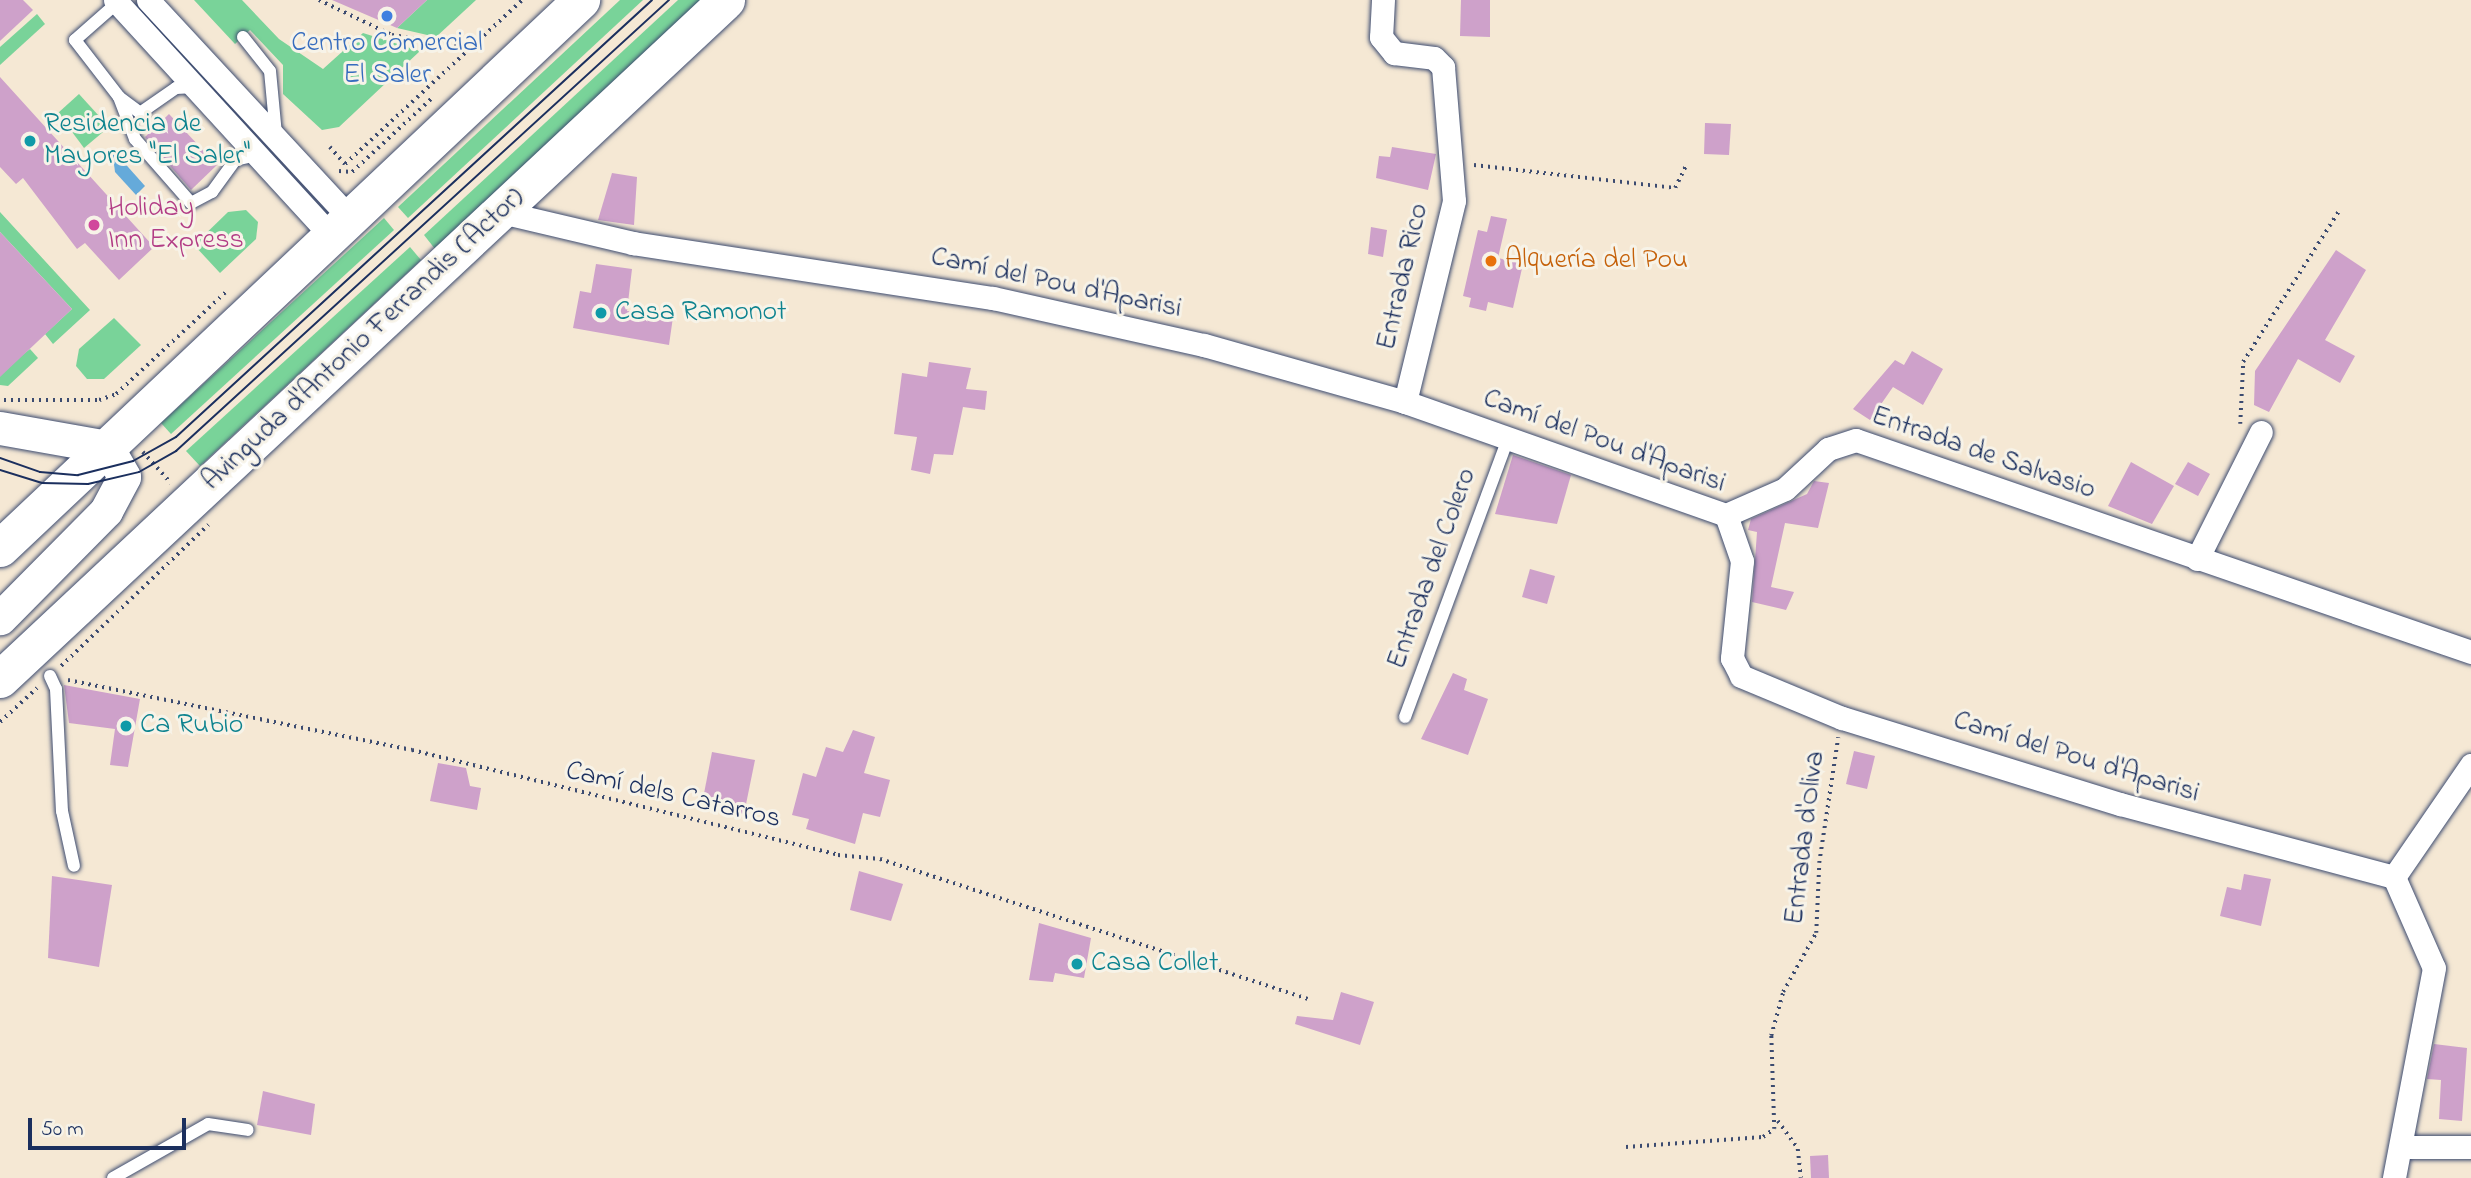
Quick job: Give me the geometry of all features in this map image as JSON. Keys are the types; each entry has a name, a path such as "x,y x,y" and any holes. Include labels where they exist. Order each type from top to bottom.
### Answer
{"main road":[{"path":"0,548 121,446 340,226 581,0"},
{"name":"Avinguda d'Antonio Ferrandis (Actor)","path":"0,679 726,0"}],"street":[{"path":"148,0 277,138 340,226"},
{"name":"Entrada Rico","path":"1383,0 1381,37 1394,53 1434,58 1443,67 1454,201 1405,402"},
{"path":"116,1 259,155 340,226"},
{"name":"Camí del Pou d'Aparisi","path":"501,212 633,243 993,298 1204,345 1405,402 1726,515 1741,561 1732,658 1741,676 1842,718 2120,804 2394,877"},
{"path":"0,428 121,446 124,477 118,495 0,618"},
{"path":"2197,559 2251,433"},
{"name":"Entrada de Salvasio","path":"1726,515 1785,489 1828,449 1856,440 2471,652"},
{"path":"2394,1178 2403,1147 2434,968 2394,877 2471,765"},
{"path":"2403,1147 2471,1147"}],"lane":[{"path":"543,35 558,0"},
{"path":"116,1 75,40 119,97 140,113 176,88 195,87"},
{"path":"243,37 270,71 277,138"},
{"path":"119,97 135,139 191,203 212,192 243,155 259,155"},
{"name":"Entrada del Colero","path":"1405,717 1507,438"},
{"path":"50,677 56,689 62,811 74,866"},
{"path":"113,1178 208,1124 248,1130"}],"path":[{"path":"319,0 392,35 471,47"},
{"path":"330,147 345,164 522,0"},
{"path":"330,161 343,174 352,172 440,90"},
{"path":"1450,173 1465,164 1675,188 1686,165"},
{"path":"2251,433 2243,362 2340,209"},
{"path":"0,400 99,400 116,394 233,286"},
{"path":"99,400 101,409"},
{"path":"121,446 177,488"},
{"path":"0,722 208,530 207,520"},
{"name":"Camí dels Catarros","path":"50,677 412,750 810,849 880,859 1308,999"},
{"name":"Entrada d'Oliva","path":"1778,1121 1771,1036 1779,1002 1816,933 1819,863 1842,718"},
{"path":"1626,1147 1763,1137 1778,1121 1798,1149 1801,1178"}],"green space":[{"path":"194,0 242,0 279,39 323,69 363,33 420,51 339,127 322,130 283,94 283,65 250,30 235,44"},
{"path":"427,0 476,0 436,37 397,28"},
{"path":"620,0 643,0 408,218 398,207"},
{"path":"678,0 704,0 435,249 424,235"},
{"path":"37,14 45,24 0,65 0,47"},
{"path":"79,94 109,127 84,148 58,113"},
{"path":"246,210 258,222 256,239 220,273 194,245 228,212"},
{"path":"0,212 90,310 53,344 45,334 72,309 0,232"},
{"path":"384,218 394,230 171,434 161,423"},
{"path":"410,247 421,260 200,466 186,451"},
{"path":"114,318 141,345 104,379 87,379 76,366 79,349"},
{"path":"30,349 38,358 8,386 0,385 0,372"}],"water":[{"path":"112,149 145,186 136,195 115,172"}],"building":[{"path":"0,0 23,0 33,10 0,41"},
{"name":"Centro Comercial El Saler","path":"332,0 427,0 397,28"},
{"path":"1461,0 1490,0 1490,37 1460,36"},
{"path":"0,77 154,247 119,280 85,243 77,249 23,178 16,184 0,167"},
{"path":"169,114 217,165 191,190 145,137"},
{"path":"1705,123 1731,124 1729,155 1704,154"},
{"path":"1392,147 1436,154 1428,190 1376,178 1379,156 1390,157"},
{"path":"612,173 637,177 634,225 598,220"},
{"name":"Alquería del Pou","path":"1491,216 1507,219 1498,258 1523,264 1513,308 1488,302 1486,311 1469,307 1471,298 1463,296 1478,230 1487,232"},
{"path":"1371,227 1387,230 1383,257 1368,254"},
{"path":"0,232 72,309 0,377"},
{"path":"2336,250 2366,270 2325,340 2355,356 2340,383 2298,359 2269,412 2254,405 2255,371"},
{"name":"Casa Ramonot","path":"596,264 632,269 627,311 673,317 669,345 573,328 580,291 591,293"},
{"path":"1912,351 1943,369 1923,405 1893,387 1870,420 1853,409 1895,360 1904,365"},
{"path":"929,362 971,368 966,389 987,391 985,410 963,407 953,455 934,454 930,474 911,470 917,437 894,434 902,373 927,377"},
{"path":"1513,455 1571,475 1557,524 1495,514"},
{"path":"2131,462 2174,486 2152,524 2108,506"},
{"path":"2188,462 2210,474 2198,496 2175,484"},
{"path":"1814,481 1829,483 1818,528 1785,523 1771,587 1794,592 1786,610 1752,602 1757,532 1748,530 1751,519 1807,494"},
{"path":"1530,569 1555,576 1547,604 1522,597"},
{"path":"1453,673 1467,679 1464,690 1488,699 1468,755 1421,739"},
{"name":"Ca Rubio","path":"64,685 140,699 128,767 110,765 115,729 69,723"},
{"path":"853,730 875,737 864,773 890,780 880,817 863,813 855,844 806,829 809,819 792,815 803,773 816,777 826,747 843,752"},
{"path":"1854,751 1875,756 1867,789 1846,784"},
{"path":"712,752 755,760 744,814 702,804"},
{"path":"438,763 466,768 470,786 481,788 477,810 430,801"},
{"path":"859,871 903,884 891,921 850,910"},
{"path":"2244,874 2271,879 2261,926 2220,916 2227,887 2241,890"},
{"path":"52,876 112,885 99,967 48,958"},
{"path":"1039,923 1091,938 1084,978 1055,973 1053,982 1029,980"},
{"path":"1341,992 1374,1002 1360,1045 1295,1024 1297,1016 1333,1020"},
{"path":"2434,1044 2467,1048 2462,1121 2439,1119 2441,1080 2427,1079"},
{"path":"263,1091 315,1104 311,1135 257,1125"},
{"path":"1828,1155 1829,1178 1811,1178 1810,1156"}],"tram line":[{"path":"0,458 40,472 78,475 133,461 176,437 652,0"},
{"path":"0,470 42,483 88,484 139,472 176,451 669,0"}],"place":[{"name":"Centro Comercial El Saler","path":"387,16"},
{"name":"Residencia de Mayores \"El Saler\"","path":"30,141"},
{"name":"Holiday Inn Express","path":"94,225"},
{"name":"Alquería del Pou","path":"1491,261"},
{"name":"Casa Ramonot","path":"601,313"},
{"name":"Ca Rubio","path":"126,726"},
{"name":"Casa Collet","path":"1077,964"}]}
